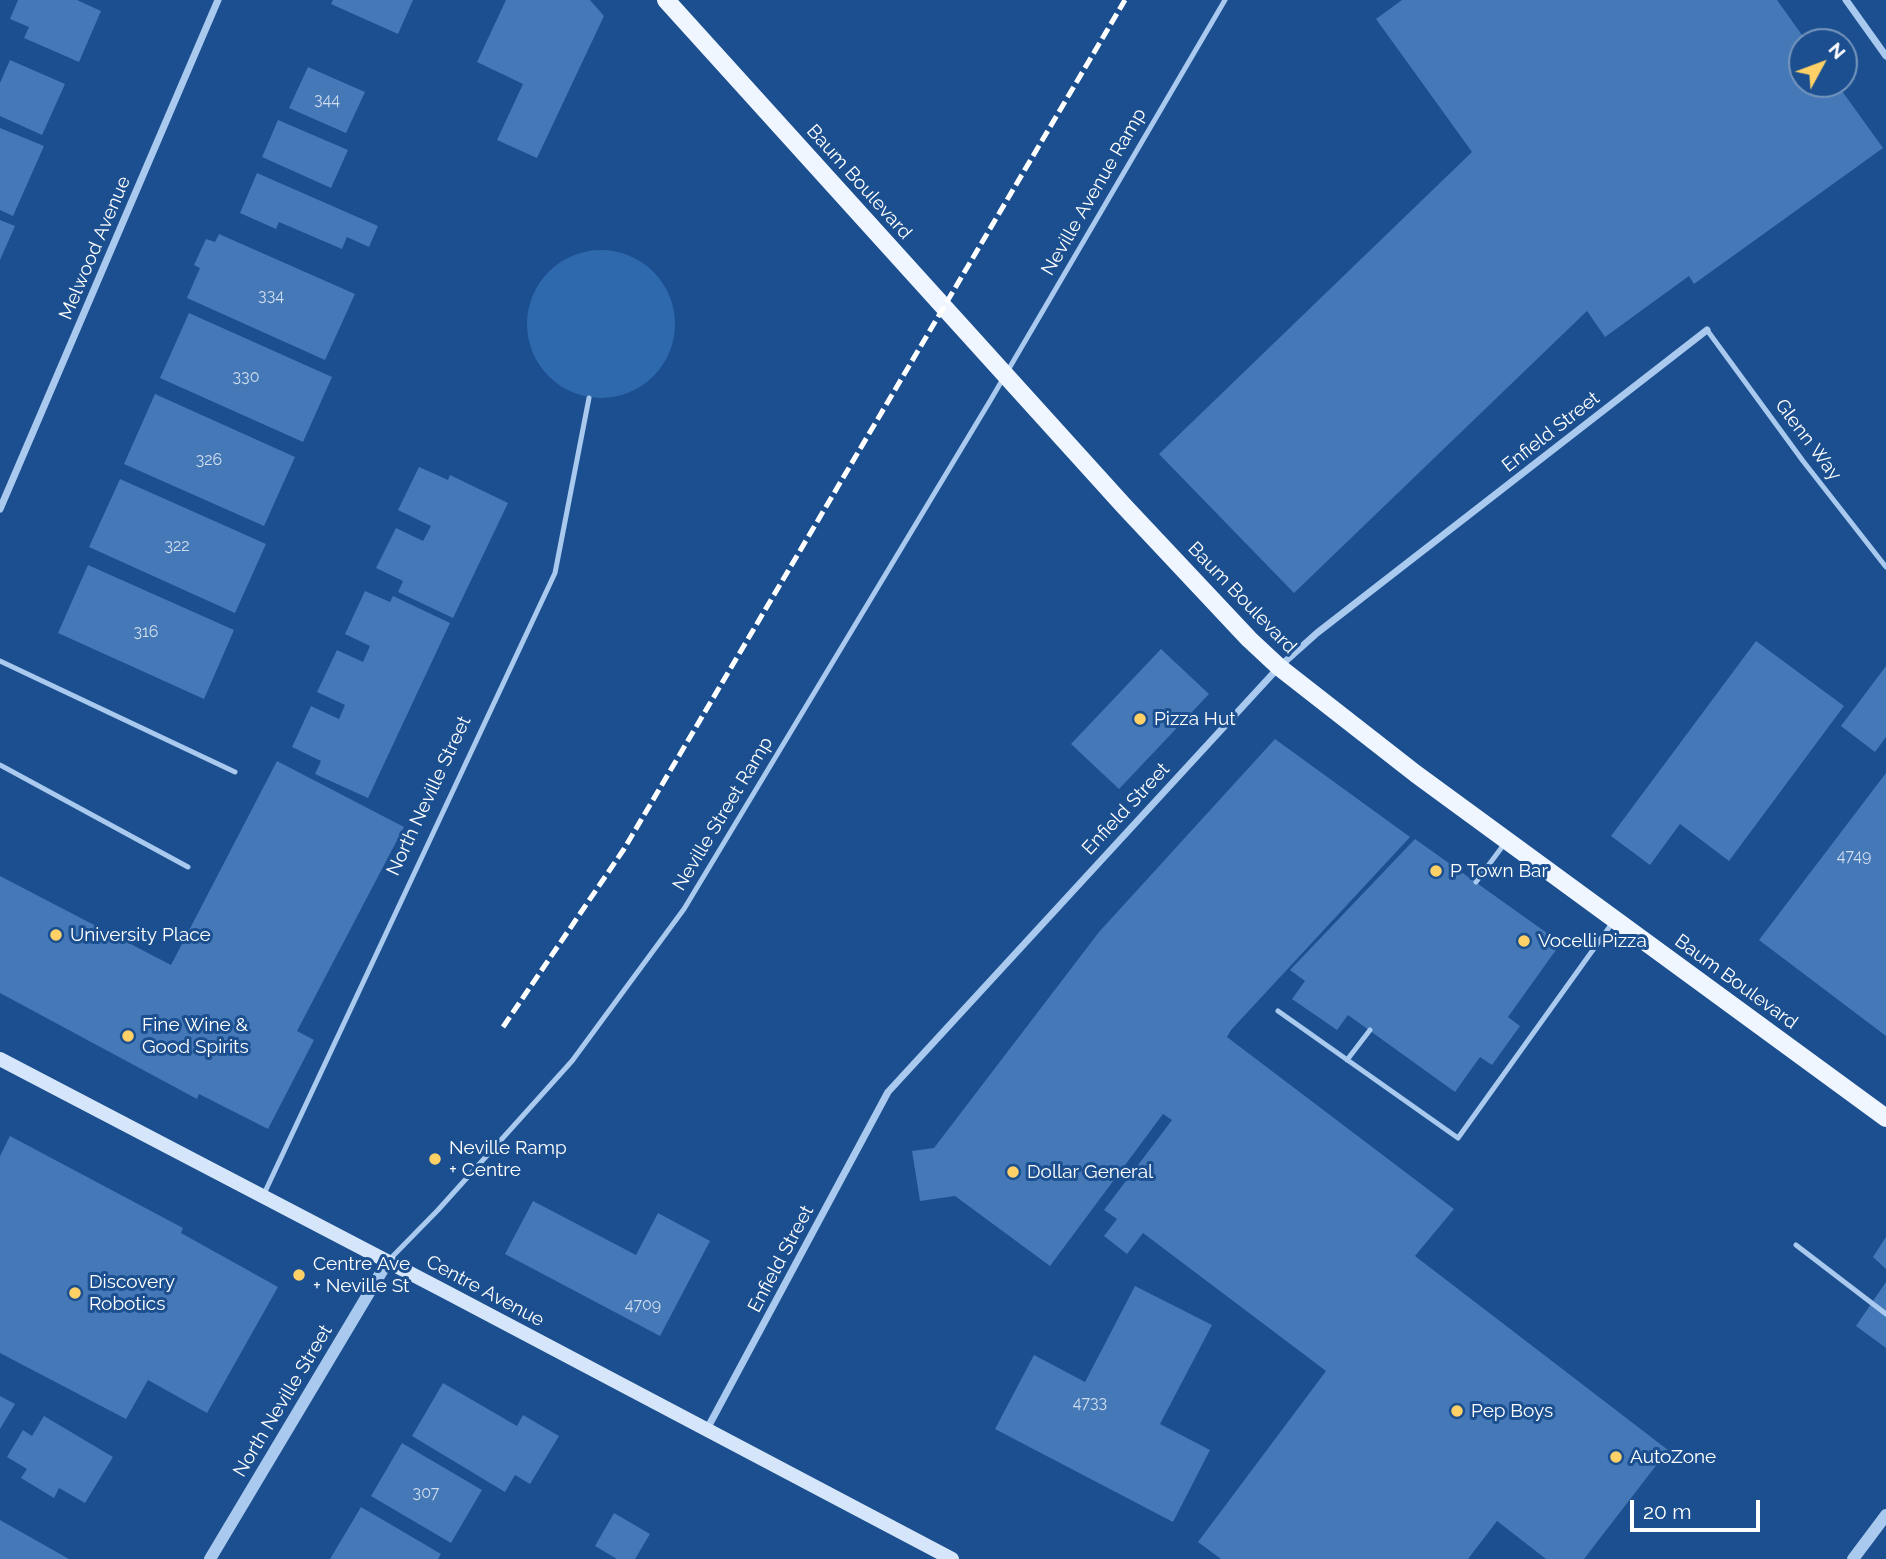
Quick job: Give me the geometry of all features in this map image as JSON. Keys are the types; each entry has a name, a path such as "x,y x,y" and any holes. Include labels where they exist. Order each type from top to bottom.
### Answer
{"main road":[{"name":"Baum Boulevard","path":"666,0 1124,506 1279,667 1416,774 1886,1118"},
{"name":"Centre Avenue","path":"0,1059 951,1559"}],"street":[{"name":"Melwood Avenue","path":"0,509 218,0"},
{"path":"1846,0 1886,55"},
{"name":"Enfield Street","path":"706,1430 888,1092 1279,667 1317,633 1707,330"},
{"name":"North Neville Street","path":"210,1559 387,1261"},
{"path":"1853,1559 1886,1515"}],"lane":[{"name":"Neville Avenue Ramp","path":"990,401 1226,0"},
{"name":"Glenn Way","path":"1707,330 1803,461 1886,567"},
{"name":"North Neville Street","path":"263,1196 555,573 589,398"},
{"name":"Neville Street Ramp","path":"387,1261 438,1210 572,1061 684,909 990,401"},
{"path":"0,661 235,772"},
{"path":"0,765 188,867"},
{"path":"1476,882 1507,841"},
{"path":"1278,1011 1458,1138 1615,920"},
{"path":"1347,1060 1370,1030"},
{"path":"1796,1245 1886,1314"}],"shaded area":[{"path":"601,250 629,255 654,271 670,296 675,324 670,352 654,377 629,393 601,398 573,393 548,377 532,352 527,324 532,296 548,271 573,255"}],"building":[{"path":"18,0 77,0 101,11 79,62 24,38 29,27 10,19"},
{"path":"333,0 413,0 398,34 331,4"},
{"path":"506,0 590,0 604,16 537,158 497,140 523,84 477,62"},
{"path":"1402,0 1777,0 1797,28 1788,28 1788,98 1847,98 1883,148 1694,284 1689,276 1605,337 1587,311 1294,593 1159,454 1472,152 1376,19"},
{"path":"10,60 65,84 42,135 0,116 0,83"},
{"path":"308,67 365,92 346,133 289,108"},
{"path":"278,120 348,150 331,188 262,157"},
{"path":"0,128 44,146 13,216 0,210"},
{"path":"257,173 378,226 369,247 347,237 342,249 279,222 276,229 240,213"},
{"path":"0,220 15,226 0,260"},
{"path":"219,234 355,294 325,360 187,298 200,268 194,265 206,239 215,242"},
{"path":"189,313 332,377 303,442 160,378"},
{"path":"155,394 295,457 264,526 124,464"},
{"path":"419,467 448,480 450,475 508,503 453,618 398,592 403,581 376,568 396,528 423,541 431,526 398,510"},
{"path":"120,479 266,544 235,613 89,547"},
{"path":"88,565 234,630 204,699 58,633"},
{"path":"365,591 390,602 393,596 450,623 368,798 315,774 321,761 292,747 311,706 339,719 345,705 317,692 337,650 363,662 370,646 345,634"},
{"path":"1756,641 1844,706 1729,861 1680,824 1650,865 1611,836"},
{"name":"Pizza Hut","path":"1161,649 1209,694 1119,789 1071,744"},
{"path":"1886,666 1886,737 1875,752 1841,726"},
{"path":"1275,739 1410,837 1227,1037 1454,1209 1415,1256 1668,1450 1584,1559 1546,1559 1497,1521 1468,1559 1221,1559 1198,1542 1326,1371 1143,1233 1127,1254 1104,1236 1117,1219 1104,1210 1172,1120 1163,1114 1050,1266 955,1196 920,1201 912,1151 934,1148 1099,932"},
{"path":"277,761 404,827 297,1031 314,1040 268,1129 199,1094 197,1099 0,993 0,876 171,965"},
{"path":"1886,773 1886,1036 1759,940"},
{"path":"1415,839 1561,943 1508,1017 1520,1026 1492,1065 1480,1057 1455,1092 1348,1015 1337,1030 1292,999 1305,981 1290,970"},
{"name":"Discovery Robotics","path":"10,1136 183,1228 181,1233 278,1287 207,1413 148,1380 126,1419 0,1353 0,1156"},
{"path":"533,1201 636,1255 658,1213 710,1241 660,1336 505,1254"},
{"path":"1886,1237 1886,1269 1873,1257"},
{"path":"1886,1282 1886,1348 1856,1326"},
{"path":"1135,1286 1212,1325 1160,1424 1210,1450 1173,1522 995,1429 1034,1355 1085,1382"},
{"path":"443,1383 517,1426 523,1415 559,1436 530,1484 515,1475 505,1492 412,1436"},
{"path":"0,1396 15,1404 0,1429"},
{"path":"44,1416 113,1457 85,1503 59,1488 54,1498 21,1478 27,1469 7,1457 23,1430 32,1436"},
{"path":"402,1443 482,1490 451,1543 371,1496"},
{"path":"361,1507 441,1554 438,1559 330,1559"},
{"path":"614,1513 650,1534 635,1559 617,1559 595,1546"},
{"path":"0,1520 69,1559 0,1559"}],"railway":[{"path":"503,1027 624,849 1125,0"}],"place":[{"name":"Pizza Hut","path":"1140,719"},
{"name":"P Town Bar","path":"1436,871"},
{"name":"University Place","path":"56,935"},
{"name":"Vocelli Pizza","path":"1524,941"},
{"name":"Fine Wine & Good Spirits","path":"128,1036"},
{"name":"Neville Ramp + Centre","path":"435,1159"},
{"name":"Dollar General","path":"1013,1172"},
{"name":"Centre Ave + Neville St","path":"299,1275"},
{"name":"Discovery Robotics","path":"75,1293"},
{"name":"Pep Boys","path":"1457,1411"},
{"name":"AutoZone","path":"1616,1457"}]}
